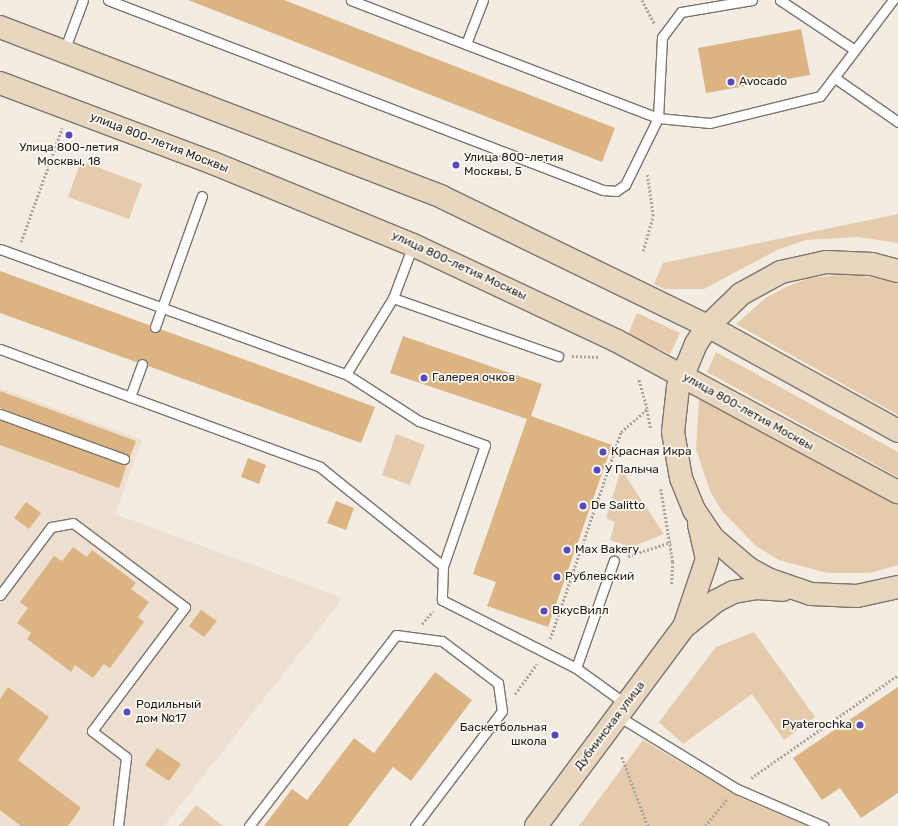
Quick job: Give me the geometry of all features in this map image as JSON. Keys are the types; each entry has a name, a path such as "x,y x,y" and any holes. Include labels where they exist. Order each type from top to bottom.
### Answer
{"main road":[{"path":"0,27 442,198 708,326 898,431"},
{"name":"улица 800-летия Москвы","path":"0,83 235,172 413,245 590,327 898,492"},
{"path":"898,263 872,264 826,262 782,272 741,294 708,326 682,376 674,410 674,440 681,478 694,510 713,538 748,568 798,590 834,597 857,596 898,587"},
{"path":"872,264 898,271"},
{"name":"Дубнинская улица","path":"684,627 707,559 705,539 694,510"},
{"name":"Дубнинская улица","path":"536,826 684,627 716,601 734,592 756,588 798,590"}],"lane":[{"path":"64,51 83,0"},
{"path":"108,0 603,190 616,190 625,185 643,152 658,118 662,37 681,12 752,0"},
{"path":"351,0 373,4 466,44 658,118 710,123 820,96 893,0"},
{"path":"466,44 483,0"},
{"path":"780,0 856,50"},
{"path":"835,78 898,122"},
{"path":"155,327 202,196"},
{"path":"346,374 393,298 413,245"},
{"path":"0,249 346,374 419,421 485,445 444,566 442,600 576,668 622,710 737,789 822,826"},
{"path":"393,298 558,356"},
{"path":"0,349 320,467 444,566"},
{"path":"130,397 142,364"},
{"path":"0,414 124,459"},
{"path":"0,595 51,527 73,524 185,607 92,731 126,757 118,826"},
{"path":"576,668 614,560"},
{"path":"249,826 396,635 442,641 498,683 502,711 415,826"}],"path":[{"path":"642,0 662,37"},
{"path":"17,255 63,125"},
{"path":"643,152 653,216 643,251"},
{"path":"558,356 603,357"},
{"path":"635,374 644,390 652,433"},
{"path":"502,711 546,652 621,432 647,409"},
{"path":"660,480 671,542 672,584"},
{"path":"614,560 671,542"},
{"path":"412,637 442,600"},
{"path":"705,826 737,789 898,675"},
{"path":"622,757 648,826"}],"shaded area":[{"path":"81,161 142,184 129,219 68,197"},
{"path":"898,214 898,243 858,237 806,240 777,250 704,289 664,289 654,284 663,263"},
{"path":"850,274 898,282 898,415 736,324 767,297 788,286 810,278"},
{"path":"637,313 680,333 670,354 628,334"},
{"path":"716,352 898,452 898,477 707,372"},
{"name":"Родильный дом №17","path":"0,388 142,440 115,514 343,598 164,826 0,826"},
{"path":"699,399 898,505 898,565 870,573 827,573 779,560 756,546 722,511 710,491 696,449"},
{"path":"396,434 425,445 410,485 382,475"},
{"path":"621,469 664,534 631,547 610,540 615,522 606,518"},
{"path":"754,632 815,717 784,740 752,694 683,744 659,722 716,647"},
{"path":"643,740 739,797 807,826 579,826"},
{"path":"196,805 223,826 179,826"}],"building":[{"path":"188,0 284,0 615,128 602,162"},
{"path":"801,29 810,75 706,93 698,48"},
{"path":"0,271 149,325 153,332 160,329 375,407 361,443 148,366 144,359 136,362 0,313"},
{"path":"403,336 542,384 531,416 612,445 548,627 487,606 496,582 473,574 527,419 390,373"},
{"path":"0,391 136,441 130,457 0,408"},
{"path":"0,420 127,464 119,488 0,445"},
{"path":"248,458 266,465 259,484 241,477"},
{"path":"336,501 354,508 346,530 327,523"},
{"path":"26,502 41,513 29,529 14,518"},
{"path":"73,547 87,557 92,550 136,583 131,589 149,602 138,617 144,622 110,668 104,664 93,678 75,665 71,672 27,639 31,633 17,623 28,608 20,602 54,556 62,561"},
{"path":"201,610 217,621 204,637 189,626"},
{"path":"435,672 472,700 411,781 393,767 348,826 264,826 292,789 307,800 354,738 374,753"},
{"path":"8,687 49,717 18,760 81,808 68,826 21,826 0,810 0,699"},
{"path":"898,687 898,793 861,818 840,788 822,800 793,758"},
{"path":"157,748 181,764 169,781 145,765"}],"place":[{"name":"Avocado","path":"731,82"},
{"name":"Улица 800-летия Москвы, 18","path":"69,135"},
{"name":"Улица 800-летия Москвы, 5","path":"456,165"},
{"name":"Галерея очков","path":"424,378"},
{"name":"Красная Икра","path":"603,452"},
{"name":"У Палыча","path":"597,470"},
{"name":"De Salitto","path":"583,506"},
{"name":"Max Bakery","path":"567,550"},
{"name":"Рублевский","path":"557,577"},
{"name":"ВкусВилл","path":"544,611"},
{"name":"Родильный дом №17","path":"127,712"},
{"name":"Pyaterochka","path":"860,725"},
{"name":"Баскетбольная школа","path":"555,735"}]}
